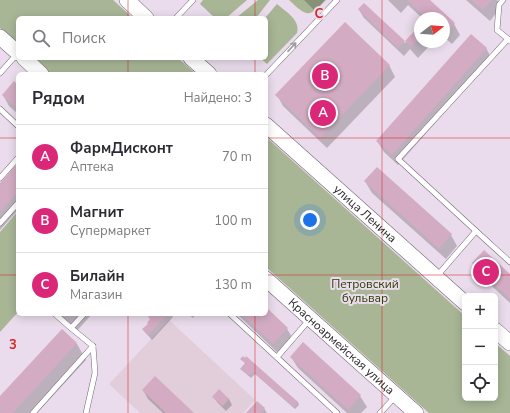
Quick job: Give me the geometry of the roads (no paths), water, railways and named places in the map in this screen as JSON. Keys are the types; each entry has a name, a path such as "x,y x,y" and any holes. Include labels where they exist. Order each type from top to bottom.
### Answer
{"main road":[{"path":"127,0 144,16"},
{"path":"0,37 16,51"},
{"path":"26,60 39,72"},
{"path":"193,60 207,72"},
{"name":"улица Ленина","path":"268,127 462,300"},
{"name":"Красноармейская улица","path":"268,281 416,413"},
{"path":"498,333 510,343"}],"lane":[{"path":"178,16 193,0"},
{"path":"268,73 337,0"},
{"path":"503,0 499,5 496,30 509,40 398,159 510,262"},
{"path":"0,73 16,55"},
{"path":"0,109 16,124"},
{"path":"0,178 16,160"},
{"path":"0,224 16,205"},
{"path":"436,277 476,231"},
{"path":"57,316 93,346 95,373 86,413"},
{"path":"71,328 82,316"},
{"path":"232,316 337,413"},
{"path":"276,357 311,319"},
{"path":"33,413 93,346"},
{"path":"380,413 397,396"}],"place":[{"name":"Магнит","path":"325,76"},
{"name":"ФармДисконт","path":"323,113"},
{"name":"Билайн","path":"486,272"}],"park label":[{"name":"Петровский бульвар","path":"365,291"}]}
